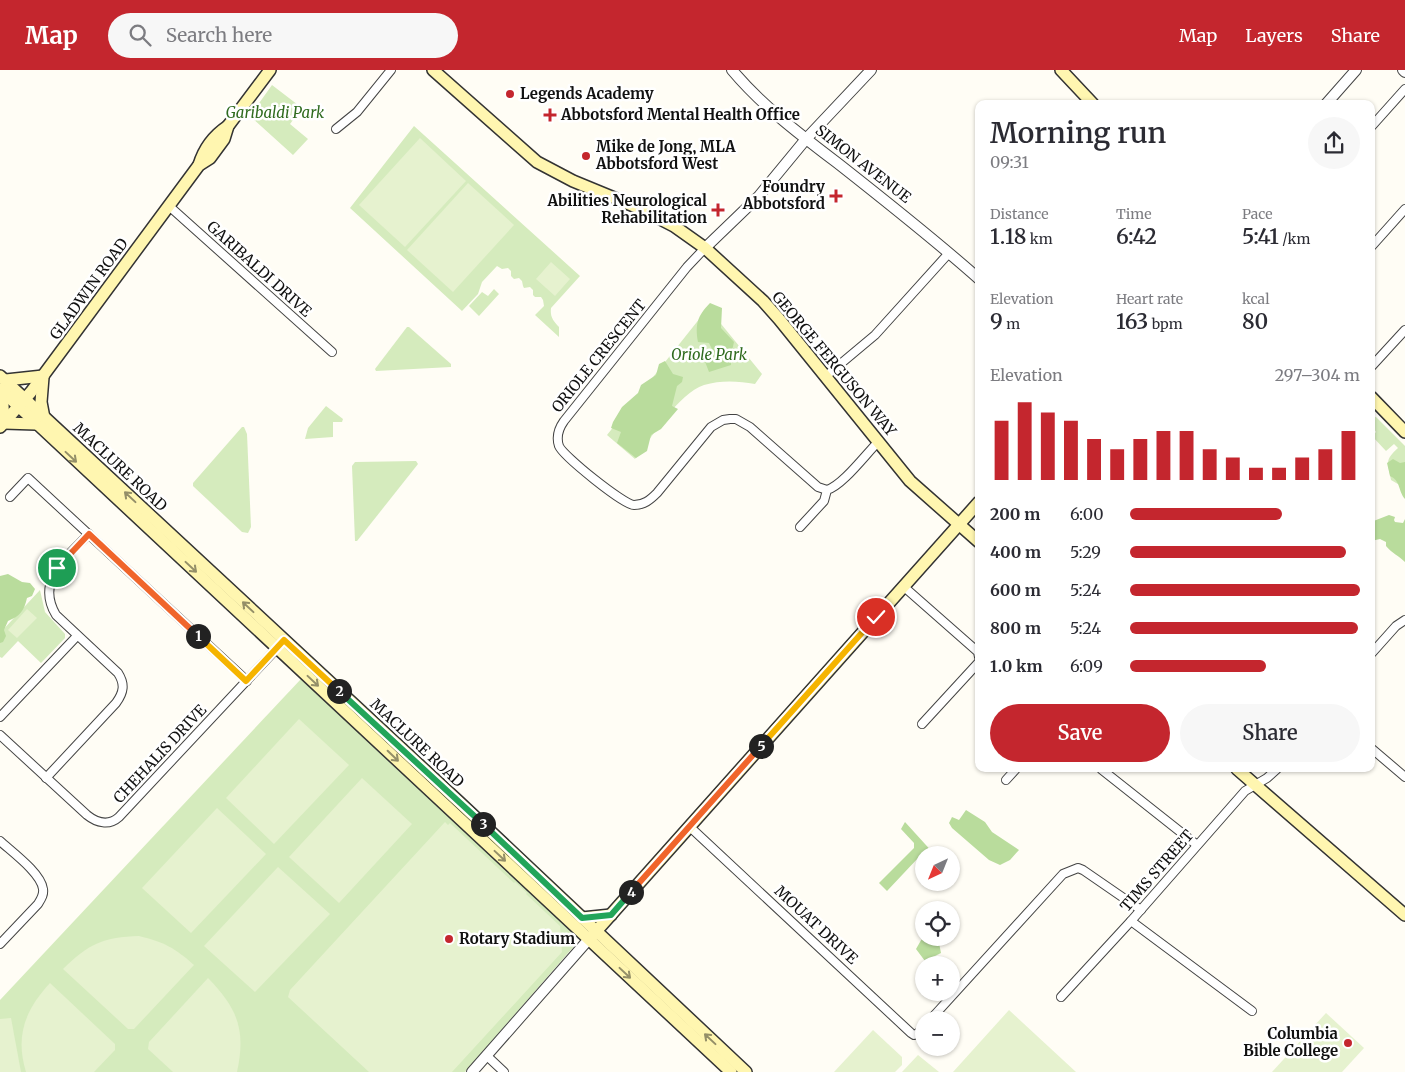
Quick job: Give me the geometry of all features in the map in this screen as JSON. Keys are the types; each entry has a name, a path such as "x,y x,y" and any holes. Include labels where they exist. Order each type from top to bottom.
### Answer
{"main road":[{"name":"GLADWIN ROAD","path":"2,425 43,376 169,206 199,165 203,152 215,136 228,126 270,70"},
{"name":"GEORGE FERGUSON WAY","path":"433,70 537,162 573,181 648,212 674,226 704,248 763,301 915,487 975,539"},
{"path":"1061,70 1089,100"},
{"path":"43,376 40,421 2,425 1,384 43,376"},
{"name":"MACLURE ROAD","path":"1,384 593,936 746,1072"},
{"path":"1375,403 1405,432"},
{"path":"593,936 975,506"},
{"name":"MACLURE ROAD","path":"281,644 582,918 593,936 731,1072"},
{"path":"1241,772 1405,915"},
{"path":"582,918 611,915"}],"street":[{"path":"336,129 357,112 392,70"},
{"name":"SIMON AVENUE","path":"732,70 760,101 949,252 975,275"},
{"path":"704,248 759,196 806,139 872,70"},
{"path":"1330,100 1356,70"},
{"path":"1375,123 1405,90"},
{"name":"GARIBALDI DRIVE","path":"169,206 332,352"},
{"path":"1375,243 1405,209"},
{"name":"ORIOLE CRESCENT","path":"704,248 564,421 558,435 559,447 568,457 619,498 632,505 648,502 658,493 711,427 723,420 736,419 750,427 818,487 827,490"},
{"path":"826,376 875,335 949,252"},
{"path":"1375,363 1405,330"},
{"path":"800,527 824,501 827,490 836,487 879,441"},
{"path":"10,497 28,478 246,681"},
{"path":"46,778 122,696 122,680 118,673 77,636 56,615 51,607 49,588 51,578 57,568 89,534"},
{"path":"903,586 975,649"},
{"path":"1375,650 1396,626 1405,620"},
{"path":"0,717 77,636"},
{"name":"CHEHALIS DRIVE","path":"0,735 93,820 105,823 115,821 281,644"},
{"path":"922,724 975,666"},
{"path":"1375,751 1405,776"},
{"path":"1006,780 1013,772"},
{"path":"1105,772 1197,845"},
{"name":"TIMS STREET","path":"1062,997 1245,791 1274,772"},
{"name":"MOUAT DRIVE","path":"690,827 910,1033 915,1034"},
{"path":"0,841 38,877 43,890 38,904 0,944"},
{"path":"938,1011 1062,874 1078,868 1083,870 1141,910"},
{"path":"1131,921 1252,1011"},
{"path":"472,1072 593,936"},
{"path":"487,1056 504,1072"}],"green space":[{"name":"Garibaldi Park","path":"272,85 302,108 290,124 308,139 293,155 250,116"},
{"path":"414,126 580,276 551,308 552,318 559,327 559,337 535,315 544,306 541,297 535,297 530,287 524,288 522,281 519,278 514,279 508,268 502,269 497,266 482,282 478,294 462,311 350,208"},
{"path":"420,138 466,181 405,247 359,205"},
{"path":"468,183 514,225 453,292 407,250"},
{"path":"551,262 570,279 555,296 536,279"},
{"path":"494,289 499,294 479,316 469,306 482,292 488,296"},
{"path":"710,303 722,308 721,328 734,342 731,365 709,372 704,359 714,353 709,343 698,342 697,331 698,321 702,312"},
{"name":"Oriole Park","path":"708,308 762,374 755,384 736,382 710,383 694,390 666,417 635,459 607,435"},
{"path":"407,327 451,364 451,367 376,371 375,369"},
{"path":"665,361 673,374 683,377 682,382 677,386 672,406 678,409 661,429 651,435 647,451 636,458 617,443 621,432 611,428 622,407 638,393 641,385 656,375 659,364"},
{"path":"326,406 343,419 342,422 333,422 333,437 305,439 308,428"},
{"path":"1375,417 1405,446 1405,494 1403,487 1391,480 1388,465 1389,459 1398,448 1394,444 1386,451 1375,439"},
{"path":"244,427 247,434 251,527 248,533 242,532 193,486 193,483"},
{"path":"1393,459 1400,463 1405,462 1405,499 1398,483 1390,476 1387,463"},
{"path":"416,461 418,464 357,541 355,541 352,466 355,462"},
{"path":"1389,515 1395,517 1395,522 1403,523 1405,519 1405,562 1386,546 1386,542 1380,539 1375,540 1375,520"},
{"path":"8,574 22,582 30,583 35,589 32,596 27,598 21,613 8,621 4,630 6,636 3,642 0,643 0,576"},
{"path":"40,590 45,612 65,634 65,638 41,663 18,641 2,658 0,657 0,633"},
{"path":"27,609 37,618 17,638 8,630"},
{"path":"301,679 574,933 575,945 465,1072 0,1072 0,1000"},
{"path":"299,719 349,765 274,844 226,798"},
{"path":"362,778 412,824 339,903 289,857"},
{"path":"217,808 266,854 191,933 142,888"},
{"path":"966,810 985,822 992,832 1019,850 1010,860 1000,865 989,860 952,828 949,823 952,817 959,820"},
{"name":"Rotary Stadium","path":"445,822 448,825 450,823 527,893 560,926 562,952 452,1072 369,1072 288,997 290,990"},
{"path":"905,822 927,846 915,846 915,861 887,891 879,883 914,848 914,843 901,829"},
{"path":"278,867 330,914 255,992 204,946"},
{"path":"139,936 169,946 194,965 134,1029 128,1029 63,969 80,953 106,940"},
{"path":"918,946 940,946 941,953 935,956 921,956 916,949"},
{"path":"208,978 233,1010 237,1021 240,1032 240,1057 237,1072 173,1072 148,1049 149,1042"},
{"path":"50,983 115,1044 115,1050 94,1072 26,1072 22,1047 24,1024 34,1003"},
{"path":"1009,1010 1076,1072 953,1072"},
{"path":"1326,1013 1364,1048 1342,1072 1272,1072"},
{"path":"11,1018 21,1072 0,1072 0,1019"},
{"path":"873,1030 902,1057 902,1065 895,1072 834,1072"},
{"path":"919,1056 939,1072 902,1072"}],"place":[{"name":"Legends Academy","path":"510,94"},
{"name":"Abbotsford Mental Health Office","path":"550,115"},
{"name":"Mike de Jong, MLA Abbotsford West","path":"586,156"},
{"name":"Foundry Abbotsford","path":"836,196"},
{"name":"Abilities Neurological Rehabilitation","path":"718,210"},
{"name":"Rotary Stadium","path":"449,939"},
{"name":"Columbia Bible College","path":"1348,1043"}],"route":[{"path":"57,568 89,534 246,681 284,640 582,918 611,915 876,617"}]}
